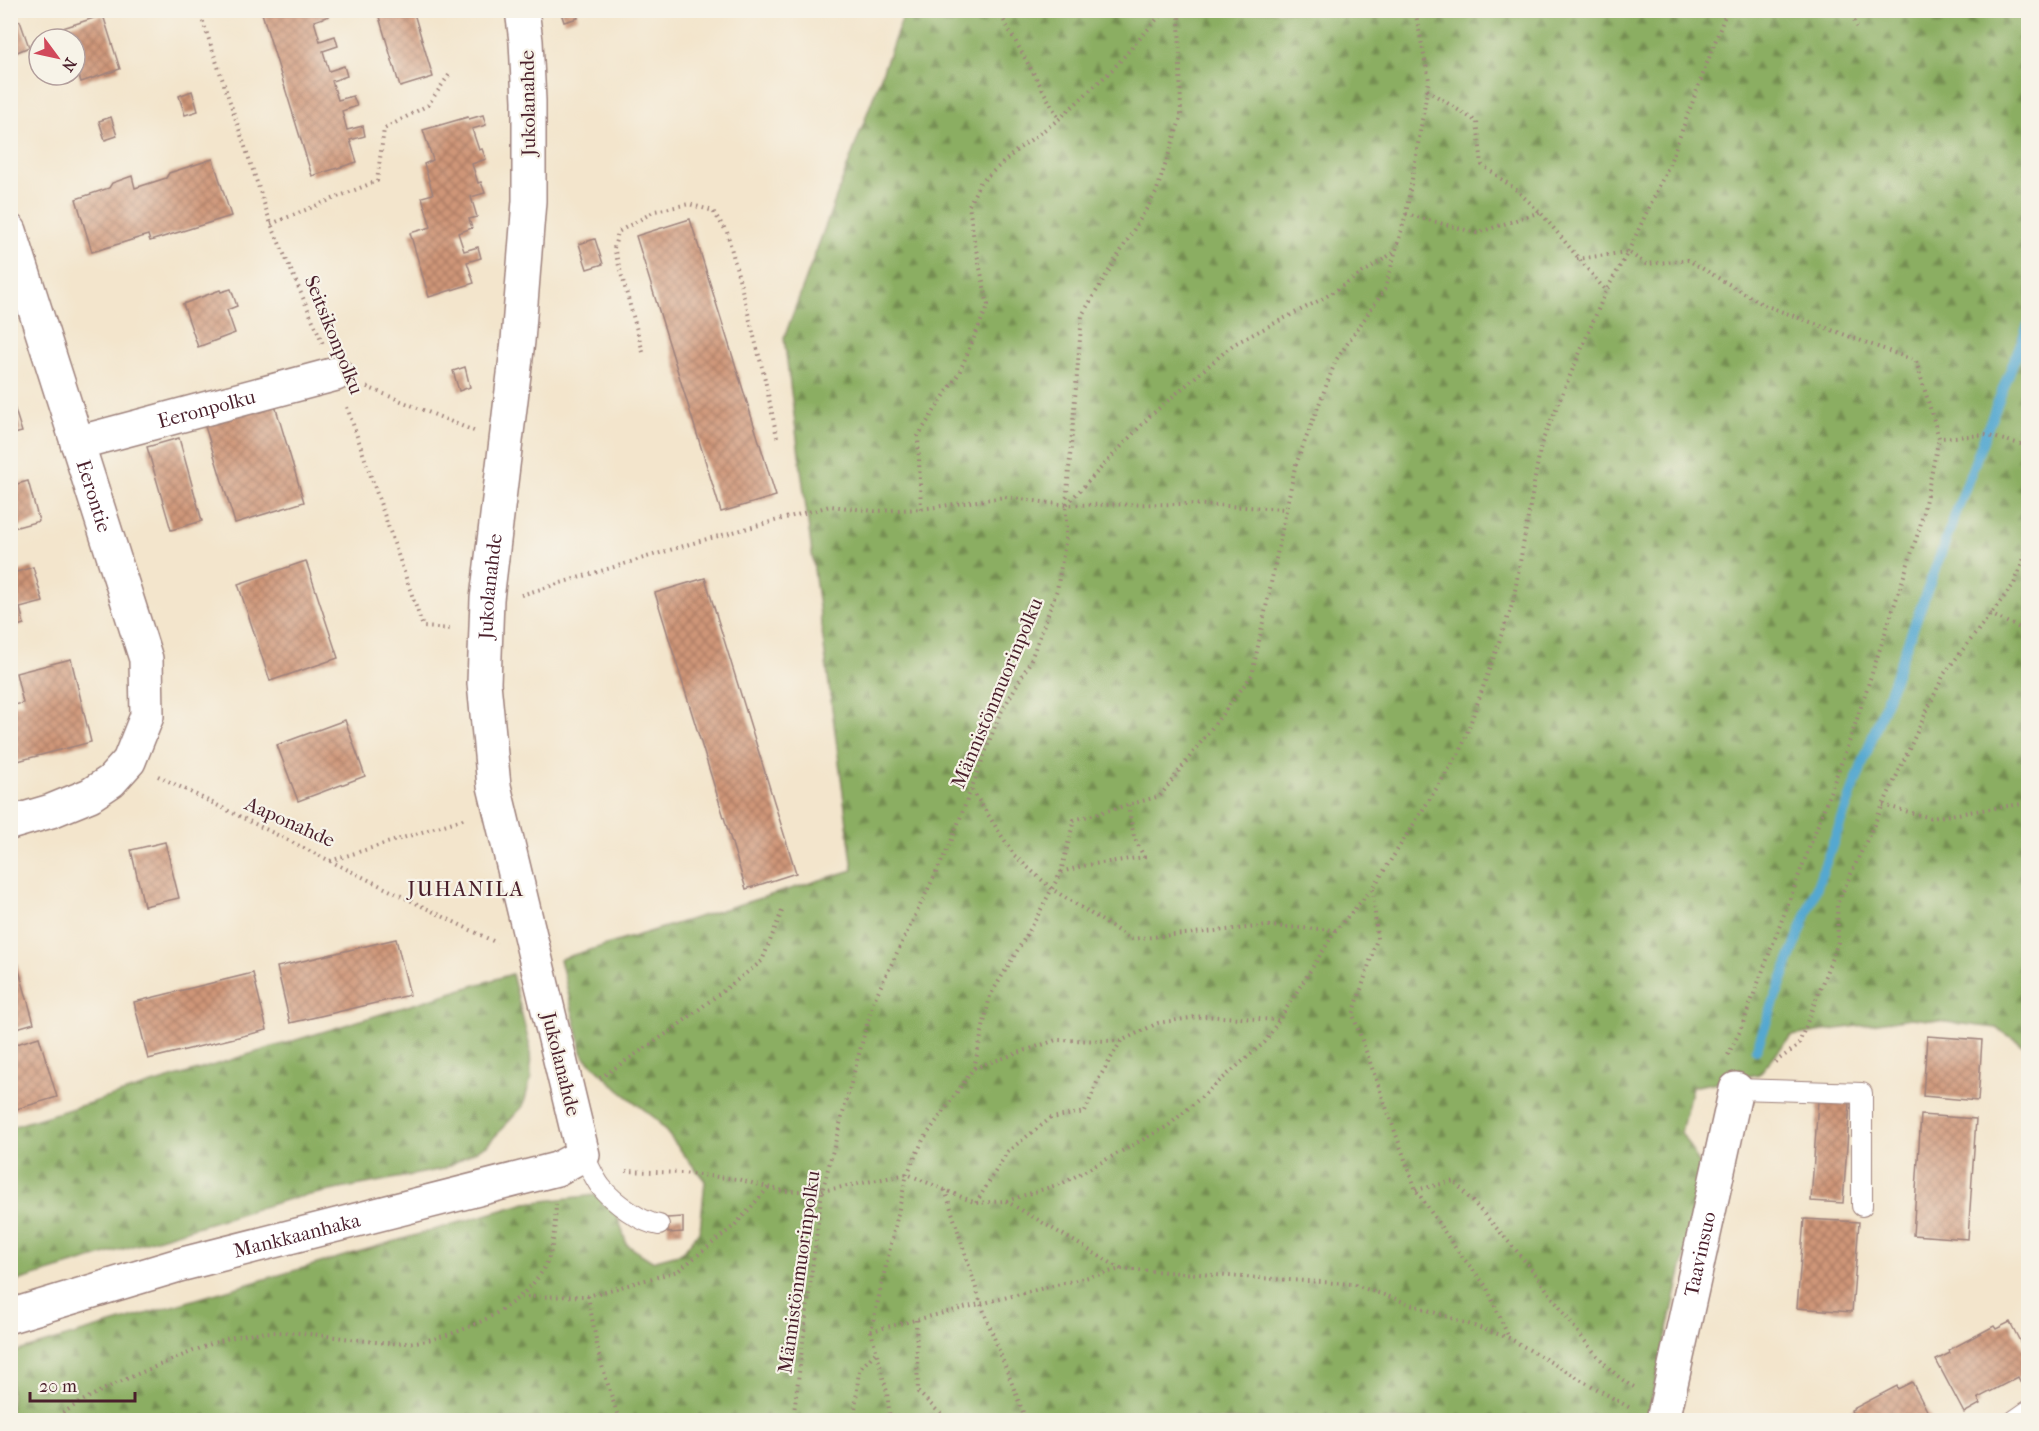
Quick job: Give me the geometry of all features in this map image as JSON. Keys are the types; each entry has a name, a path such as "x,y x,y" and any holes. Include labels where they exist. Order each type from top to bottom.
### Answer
{"street":[{"name":"Jukolanahde","path":"522,10 529,100 529,201 518,341 487,599 484,683 494,786 569,1100 570,1162"},
{"name":"Eerontie","path":"14,251 146,659 147,716 129,761"},
{"name":"Eeronpolku","path":"77,443 336,374"},
{"path":"10,823 51,811 90,795 111,781 129,761"},
{"name":"Taavinsuo","path":"1665,1412 1730,1075"},
{"name":"Mankkaanhaka","path":"10,1316 179,1264 570,1162"}],"lane":[{"path":"1730,1075 1862,1093 1862,1206"},
{"path":"570,1162 648,1224 660,1225"},
{"path":"2015,1420 2028,1411"}],"path":[{"name":"Seitsikonpolku","path":"199,10 271,224 336,374 423,627 459,630"},
{"path":"998,10 1059,119"},
{"path":"921,509 918,436 959,373 988,305 969,205 980,183 1017,150 1059,119 1113,69 1157,19 1168,10"},
{"name":"Männistönmuorinpolku","path":"793,1420 822,1191 873,1002 951,842 999,716 1030,662 1057,590 1066,537 1066,505 1082,315 1156,193 1181,117 1179,10"},
{"path":"891,1420 887,1392 871,1331 907,1174 923,1140 974,1068 990,996 1061,872 1074,820 1160,796 1252,675 1294,467 1336,360 1385,289 1406,214 1429,80 1415,10"},
{"path":"53,1420 76,1403 213,1343 255,1333 317,1334 391,1343 442,1338 497,1313 521,1297 544,1269 552,1243 557,1193 570,1162 629,1172 682,1173 737,1179 783,1191 822,1191 907,1174 976,1203 1006,1202 1063,1183 1168,1126 1265,1042 1336,930 1373,888 1461,750 1513,602 1541,444 1606,291 1628,252 1669,165 1728,10"},
{"path":"1850,10 1857,27"},
{"path":"271,224 377,181 384,129 428,105 449,75"},
{"path":"1427,90 1477,122 1482,165 1514,188 1540,212 1606,291"},
{"path":"643,352 614,248 618,232 655,211 689,204 713,211 727,232 764,375 777,437"},
{"path":"1406,214 1478,233 1540,212"},
{"path":"1577,259 1628,252 1646,264 1688,260 1764,305 1916,361 1939,438 1920,527 1851,737 1740,1030 1730,1075"},
{"path":"1066,505 1150,416 1234,344 1324,297 1395,253"},
{"path":"336,374 505,444"},
{"path":"1939,438 1985,435 2028,446"},
{"path":"519,595 700,541 830,506 875,511 921,509 1005,497 1066,505 1187,504 1286,509"},
{"path":"1730,1075 1798,1046 1838,942 1837,904 1944,674 2014,584 2028,548"},
{"path":"1990,614 2028,632"},
{"name":"Aaponahde","path":"129,761 330,861 470,817"},
{"path":"971,789 1014,855 1052,889 1131,939 1268,926 1336,930"},
{"path":"1883,805 1931,818 2021,804 2028,807"},
{"path":"1061,872 1087,865 1144,857 1134,837 1128,805"},
{"path":"330,861 536,962"},
{"path":"1373,888 1377,939 1353,1015 1416,1190 1456,1249 1486,1286 1509,1338"},
{"path":"569,1100 672,1030 762,961 782,911"},
{"path":"974,1068 1056,1040 1121,1041 1158,1023 1203,1016 1279,1020"},
{"path":"976,1203 1008,1151 1051,1118 1084,1112 1098,1080 1121,1041"},
{"path":"1416,1190 1454,1181 1525,1260 1590,1346 1621,1381 1665,1412"},
{"path":"521,1297 588,1296 678,1271 735,1225 769,1187"},
{"path":"945,1190 981,1304 1026,1420"},
{"path":"1006,1202 1121,1269"},
{"path":"871,1331 1121,1269 1352,1284 1509,1338 1631,1409"},
{"path":"588,1296 598,1356 619,1420"},
{"path":"916,1320 918,1392 946,1420"},
{"path":"854,1420 860,1370 876,1351"}],"green space":[{"path":"905,11 2028,11 2028,1048 1997,1028 1911,1018 1791,1036 1759,1074 1692,1087 1681,1132 1704,1172 1647,1420 11,1420 11,1353 526,1203 595,1195 614,1205 627,1245 652,1261 682,1253 700,1230 705,1181 656,1119 619,1090 583,1055 560,959 853,870 784,338"},
{"path":"512,974 530,1047 531,1078 523,1106 487,1145 443,1169 289,1199 11,1283 11,1127"}],"building":[{"path":"261,10 327,10 329,16 314,21 320,41 335,36 338,46 323,51 329,71 344,66 347,76 332,81 338,100 353,96 357,106 342,111 347,130 363,126 365,136 350,140 357,162 312,176"},
{"path":"377,10 413,10 433,77 400,87"},
{"path":"560,10 576,10 578,18 564,22"},
{"path":"103,15 120,69 87,80 87,27 66,27"},
{"path":"20,21 27,41 27,48 15,53 10,41 10,24"},
{"path":"192,91 198,111 185,115 179,96"},
{"path":"483,115 486,125 472,129 479,150 482,149 486,159 472,164 478,183 481,182 485,193 471,197 477,217 469,219 472,228 458,233 464,251 478,247 481,258 467,262 474,283 429,297 410,233 431,227 422,197 433,194 424,164 433,160 423,130"},
{"path":"111,117 117,136 105,140 99,121"},
{"path":"213,159 231,216 150,241 148,235 92,252 76,199 109,188 112,183 132,176 135,188 166,178 169,173"},
{"path":"690,219 776,496 721,512 636,236"},
{"path":"595,239 603,264 587,269 579,244"},
{"path":"231,289 237,306 227,310 235,333 198,347 183,304 220,290 221,292"},
{"path":"465,367 470,387 459,391 453,371"},
{"path":"10,394 22,432 10,435"},
{"path":"274,402 304,502 235,523 204,423"},
{"path":"179,438 202,521 171,530 147,447"},
{"path":"28,481 39,521 10,529 10,486"},
{"path":"306,561 338,658 270,681 238,584"},
{"path":"33,567 43,602 20,608 24,624 10,628 10,574"},
{"path":"705,578 796,873 746,889 655,593"},
{"path":"71,659 91,742 10,763 10,706 23,703 16,673"},
{"path":"345,720 365,776 298,801 277,745"},
{"path":"165,842 179,898 144,906 131,850"},
{"path":"10,939 34,1023 10,1030"},
{"path":"396,939 410,995 290,1023 277,967"},
{"path":"253,973 267,1030 148,1059 134,1002"},
{"path":"1927,1036 1982,1040 1978,1101 1923,1096"},
{"path":"39,1037 57,1097 10,1111 10,1046"},
{"path":"1818,1101 1850,1103 1843,1203 1811,1201"},
{"path":"1921,1115 1976,1119 1968,1239 1913,1235"},
{"path":"683,1217 683,1232 668,1233 667,1218"},
{"path":"1804,1219 1859,1222 1852,1312 1797,1308"},
{"path":"2010,1322 2028,1357 2028,1379 2021,1383 2018,1377 1978,1398 1980,1404 1964,1413 1936,1360 1950,1353 1949,1350 1994,1326 1996,1329"},
{"path":"1912,1382 1932,1420 1837,1420 1897,1386 1898,1389"}],"waterway":[{"path":"1756,1050 2028,325"}],"district":[{"name":"JUHANILA","path":"466,889"}]}
